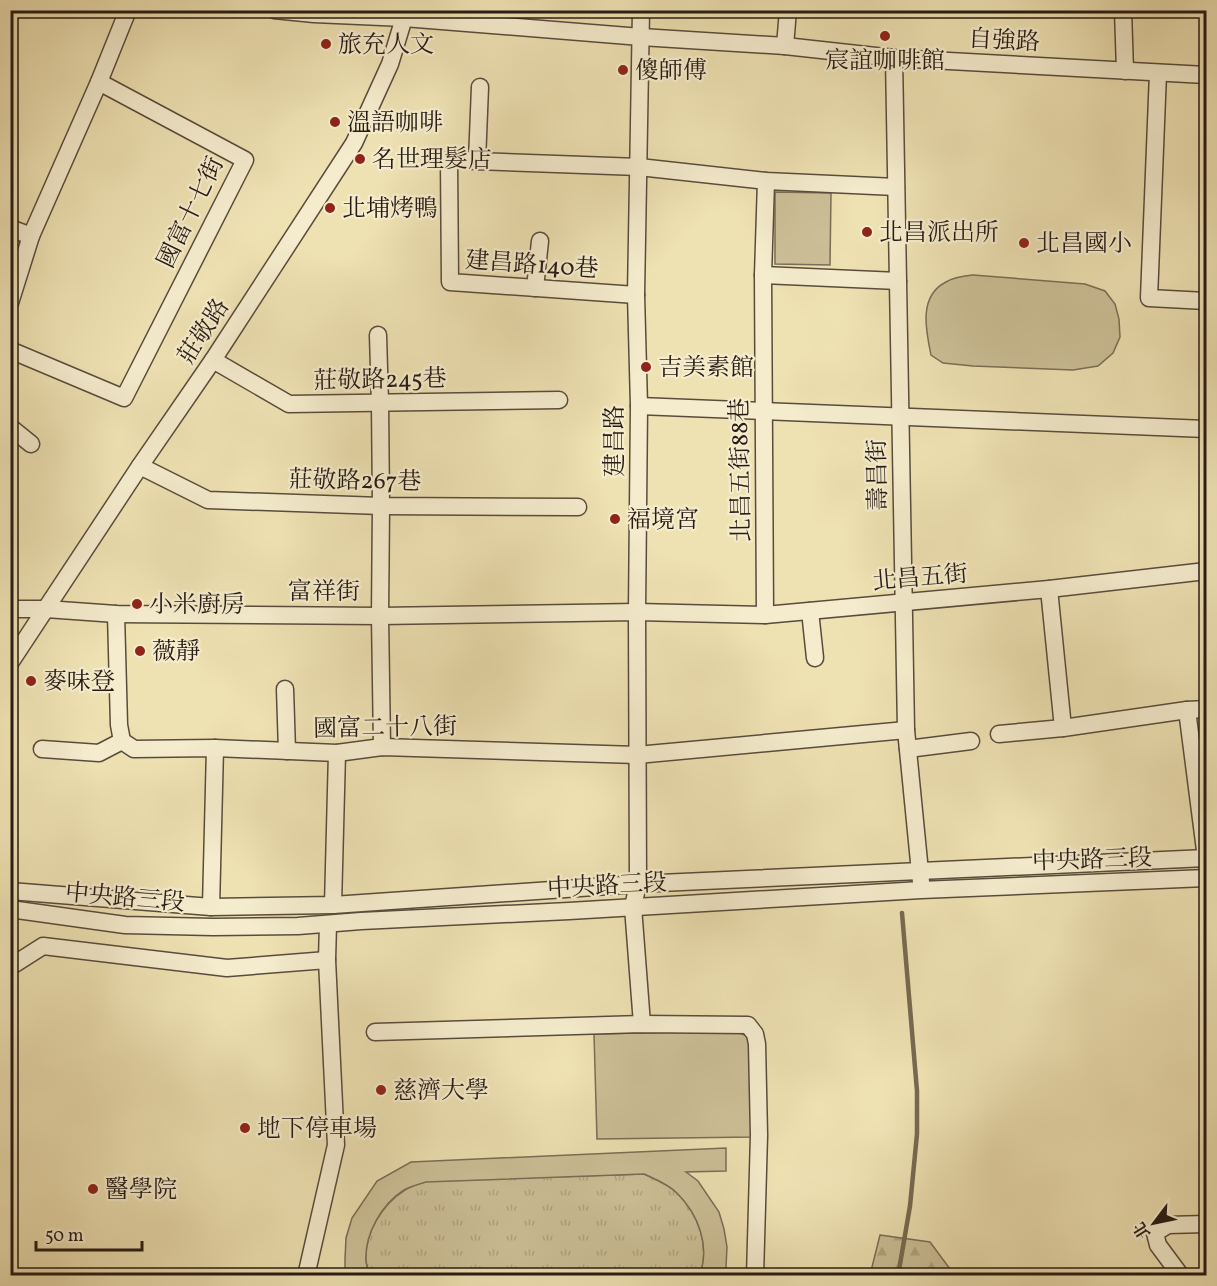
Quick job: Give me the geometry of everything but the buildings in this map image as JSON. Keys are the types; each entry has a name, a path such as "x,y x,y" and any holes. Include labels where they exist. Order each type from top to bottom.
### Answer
{"street":[{"path":"10,303 31,236 128,10"},
{"name":"自強路","path":"274,10 314,14 404,14 641,37 785,46 894,58 1206,75"},
{"name":"建昌路","path":"641,10 636,295 639,406 638,884 633,907 642,1024"},
{"path":"785,46 788,10"},
{"path":"1123,10 1125,71"},
{"name":"莊敬路","path":"10,663 213,360 354,143 390,64 404,14"},
{"name":"壽昌街","path":"894,58 906,730 921,890"},
{"path":"1158,73 1149,298 1206,301"},
{"name":"國富十七街","path":"10,350 124,398 245,160 99,82"},
{"path":"477,161 480,87"},
{"name":"建昌路140巷","path":"636,295 450,282 448,160 639,167 766,181 896,187"},
{"name":"北昌五街88巷","path":"765,615 763,275 766,181"},
{"path":"10,228 31,236"},
{"path":"535,288 540,241"},
{"path":"763,275 898,281"},
{"path":"378,335 382,747"},
{"name":"莊敬路245巷","path":"213,360 289,404 559,400"},
{"path":"639,406 1206,429"},
{"path":"10,427 31,444"},
{"name":"莊敬路267巷","path":"140,466 208,500 381,506 578,507"},
{"name":"北昌五街","path":"637,612 765,615 1049,589 1206,571"},
{"path":"1049,589 1063,728"},
{"name":"富祥街","path":"10,609 116,614 380,616 637,612"},
{"path":"810,611 815,658"},
{"path":"42,749 99,753 128,745 119,725 116,614"},
{"path":"285,689 287,751"},
{"path":"999,734 1206,709"},
{"path":"1187,710 1206,858"},
{"name":"國富二十八街","path":"128,745 337,753 382,747 637,755 906,730"},
{"path":"908,748 971,741"},
{"path":"211,908 215,748"},
{"path":"333,905 337,753"},
{"name":"中央路三段","path":"10,891 211,908 333,905 638,884 1206,858"},
{"name":"中央路三段","path":"10,909 125,925 298,926 921,890 1206,878"},
{"path":"306,1275 336,1145 327,960 328,924"},
{"path":"10,967 43,946 227,968 327,960"},
{"path":"375,1032 642,1024 748,1025 755,1034 757,1044 759,1136 755,1275"},
{"path":"1181,1275 1158,1245 1155,1233 1168,1225 1206,1224"}],"green space":[{"path":"775,192 831,193 830,265 775,264"},
{"path":"973,275 1085,284 1105,291 1115,304 1119,319 1120,337 1113,353 1098,366 1073,370 943,363 931,355 927,335 926,315 931,296 946,282"},
{"path":"735,1031 747,1036 751,1043 754,1137 597,1139 594,1034"},
{"path":"726,1148 726,1171 686,1172 698,1181 719,1212 727,1247 724,1275 700,1275 704,1253 697,1221 685,1202 673,1190 644,1174 426,1182 415,1185 404,1190 388,1203 376,1221 366,1251 369,1275 345,1275 346,1238 352,1218 377,1181 411,1162"},
{"path":"644,1174 673,1190 685,1202 697,1221 704,1253 700,1276 369,1276 366,1251 376,1221 397,1196 426,1181"},
{"path":"880,1235 930,1242 953,1273 949,1276 870,1275"}],"waterway":[{"path":"898,1276 910,1206 917,1134 917,1091 902,913"}],"place":[{"name":"宸誼咖啡館","path":"885,36"},
{"name":"旅充人文","path":"326,44"},
{"name":"傻師傅","path":"623,70"},
{"name":"溫語咖啡","path":"335,122"},
{"name":"名世理髮店","path":"360,159"},
{"name":"北埔烤鴨","path":"330,208"},
{"name":"北昌派出所","path":"867,232"},
{"name":"北昌國小","path":"1024,243"},
{"name":"吉美素館","path":"646,367"},
{"name":"福境宮","path":"615,519"},
{"name":"小米廚房","path":"137,604"},
{"name":"薇靜","path":"140,651"},
{"name":"麥味登","path":"31,681"},
{"name":"慈濟大學","path":"381,1090"},
{"name":"地下停車場","path":"245,1128"},
{"name":"醫學院","path":"93,1189"}]}
